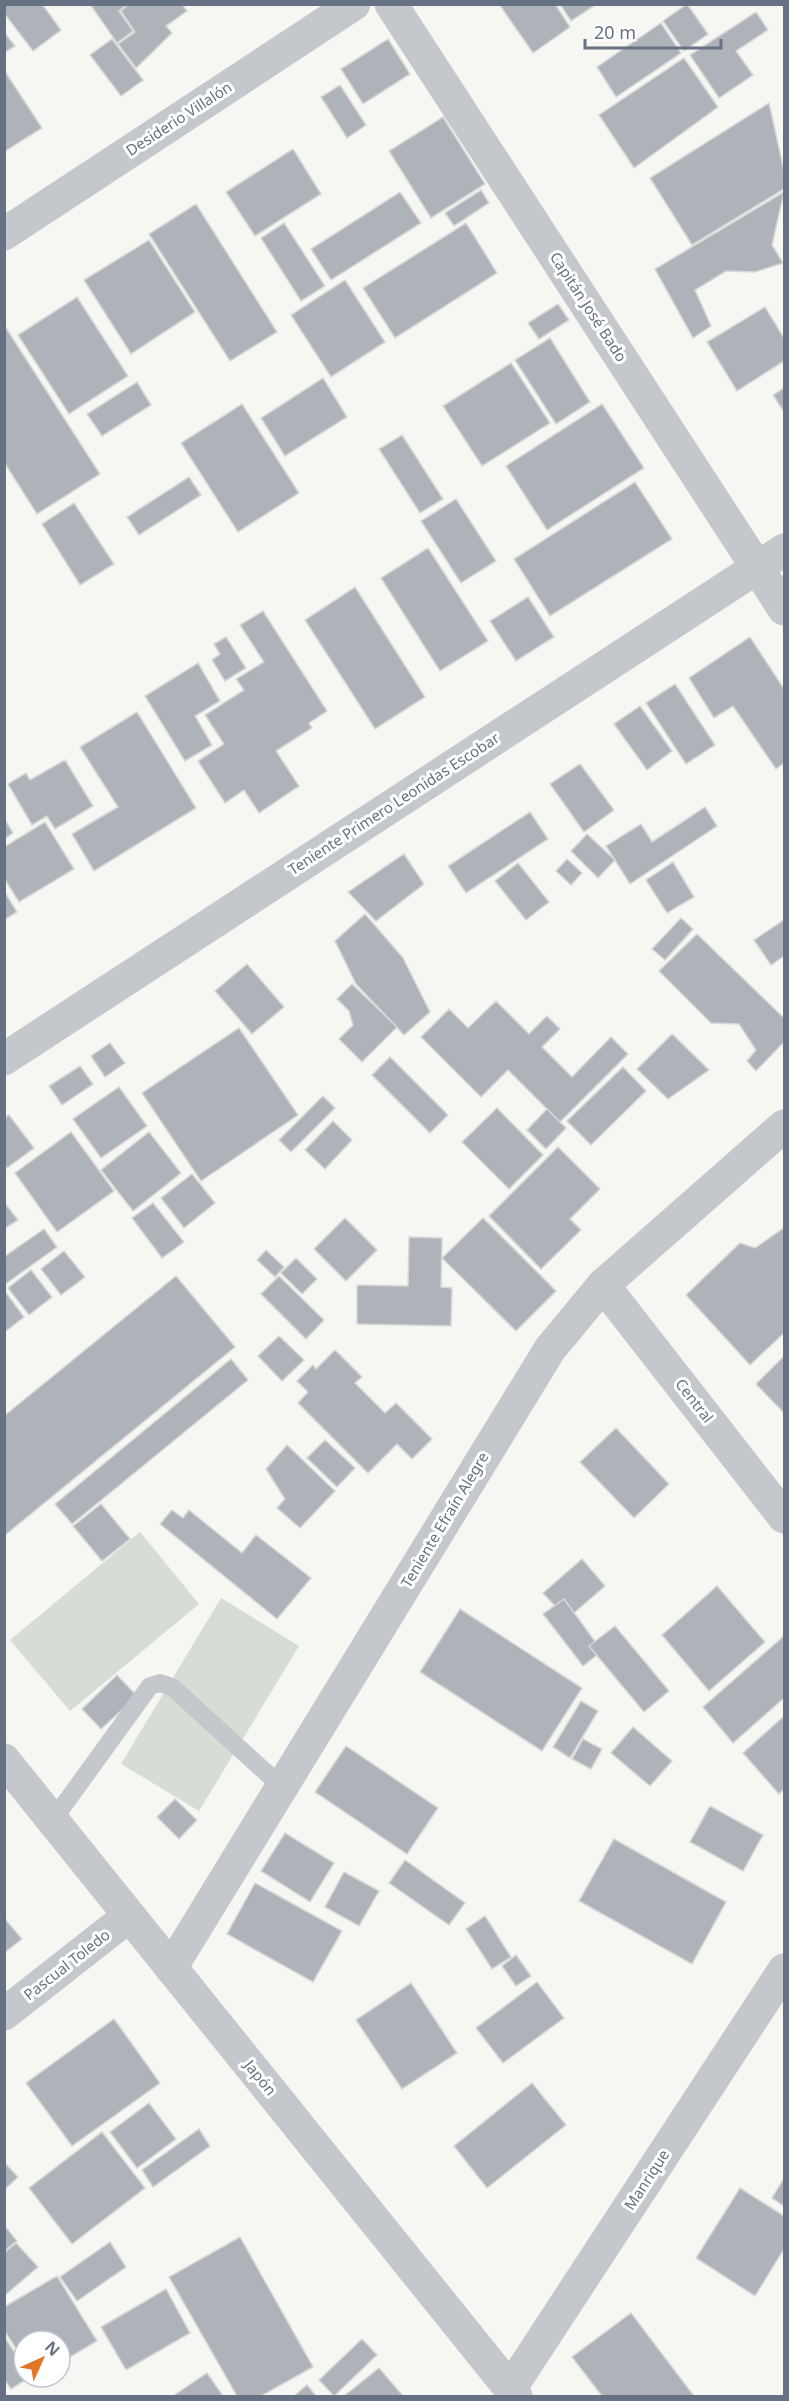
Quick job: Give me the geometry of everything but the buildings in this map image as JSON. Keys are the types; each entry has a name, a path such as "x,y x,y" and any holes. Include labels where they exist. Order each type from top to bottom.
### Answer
{"street":[{"name":"Desiderio Villalón","path":"4,234 354,4"},
{"name":"Capitán José Bado","path":"391,4 784,609"},
{"name":"Teniente Primero Leonidas Escobar","path":"4,1059 784,550"},
{"name":"Teniente Efraín Alegre","path":"171,1968 550,1349 603,1285 784,1126"},
{"name":"Central","path":"603,1285 784,1517"},
{"name":"Japón","path":"4,1760 513,2393"},
{"name":"Pascual Toledo","path":"4,2014 129,1916"},
{"name":"Manrique","path":"513,2393 784,1970"}],"lane":[{"path":"53,1820 150,1686 160,1683 172,1687 282,1787"}],"shaded area":[{"path":"140,1532 199,1604 70,1711 10,1640"},
{"path":"221,1598 299,1646 199,1811 121,1764"}]}
